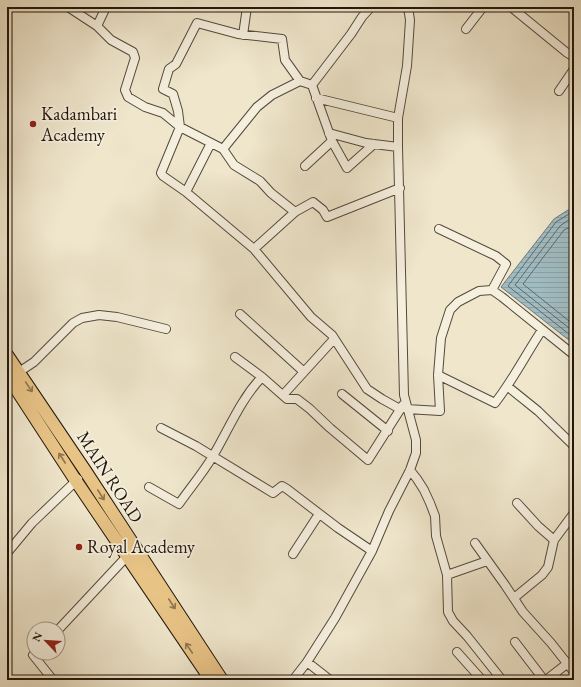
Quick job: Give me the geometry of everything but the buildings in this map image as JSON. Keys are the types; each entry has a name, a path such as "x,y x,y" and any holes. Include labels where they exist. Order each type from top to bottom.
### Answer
{"main road":[{"name":"MAIN ROAD","path":"7,355 12,375 76,481 131,552 222,680"},
{"name":"MAIN ROAD","path":"12,375 86,472 131,552 211,680"}],"street":[{"path":"68,7 97,26 111,40 133,52 135,58 125,90 128,97 145,107 163,113 180,127 223,149 234,165 260,181 271,193 295,212"},
{"path":"97,26 106,7"},
{"path":"243,35 247,7"},
{"path":"312,84 371,7"},
{"path":"293,680 307,662 335,618 372,551 389,511 410,470 416,453 416,440 404,406 398,147 398,118 407,66 410,20 408,7"},
{"path":"466,30 483,7"},
{"path":"511,7 574,57"},
{"path":"312,84 300,81 285,60 282,39 243,35 198,23 176,64 170,69 163,89 173,94 178,111 180,127 161,172 163,176 186,192 254,249 306,311 332,335 367,389 382,399 404,406 440,411 438,375 441,338 450,310 458,302 479,291 492,290 574,355"},
{"path":"559,91 574,69"},
{"path":"223,149 257,107 272,95 300,81"},
{"path":"312,84 331,137 347,168 374,144"},
{"path":"316,98 398,118"},
{"path":"331,137 398,147"},
{"path":"305,166 331,137"},
{"path":"186,192 211,143"},
{"path":"254,249 295,212 313,202 323,210 327,217 329,217 400,188"},
{"path":"440,230 496,256 506,264 492,290"},
{"path":"240,314 304,372"},
{"path":"12,375 34,362 73,323 82,318 99,315 117,317 166,330"},
{"path":"438,375 495,402 507,386 542,330"},
{"path":"283,395 334,339"},
{"path":"235,357 262,377 287,399 297,399 368,460 404,406"},
{"path":"149,488 179,504 212,456 235,414 251,389 262,377"},
{"path":"507,386 538,411 574,446"},
{"path":"342,394 388,431"},
{"path":"161,428 212,456 273,493 282,486 338,528 372,551"},
{"path":"410,470 417,479 435,516 436,536 447,575 448,612 450,617 502,680"},
{"path":"7,553 32,523 86,472"},
{"path":"517,503 538,526 554,540"},
{"path":"514,598 542,575 549,562 554,540 574,513"},
{"path":"293,554 319,514"},
{"path":"475,543 523,612 568,663 574,672"},
{"path":"66,621 131,552"},
{"path":"447,575 487,561"},
{"path":"515,642 545,680 568,663"},
{"path":"457,652 482,680"},
{"path":"38,661 53,680"},
{"path":"307,662 330,680"}],"water":[{"path":"568,210 574,211 574,344 501,287 554,219"}],"place":[{"name":"Kadambari Academy","path":"33,124"},
{"name":"Royal Academy","path":"79,547"}]}
